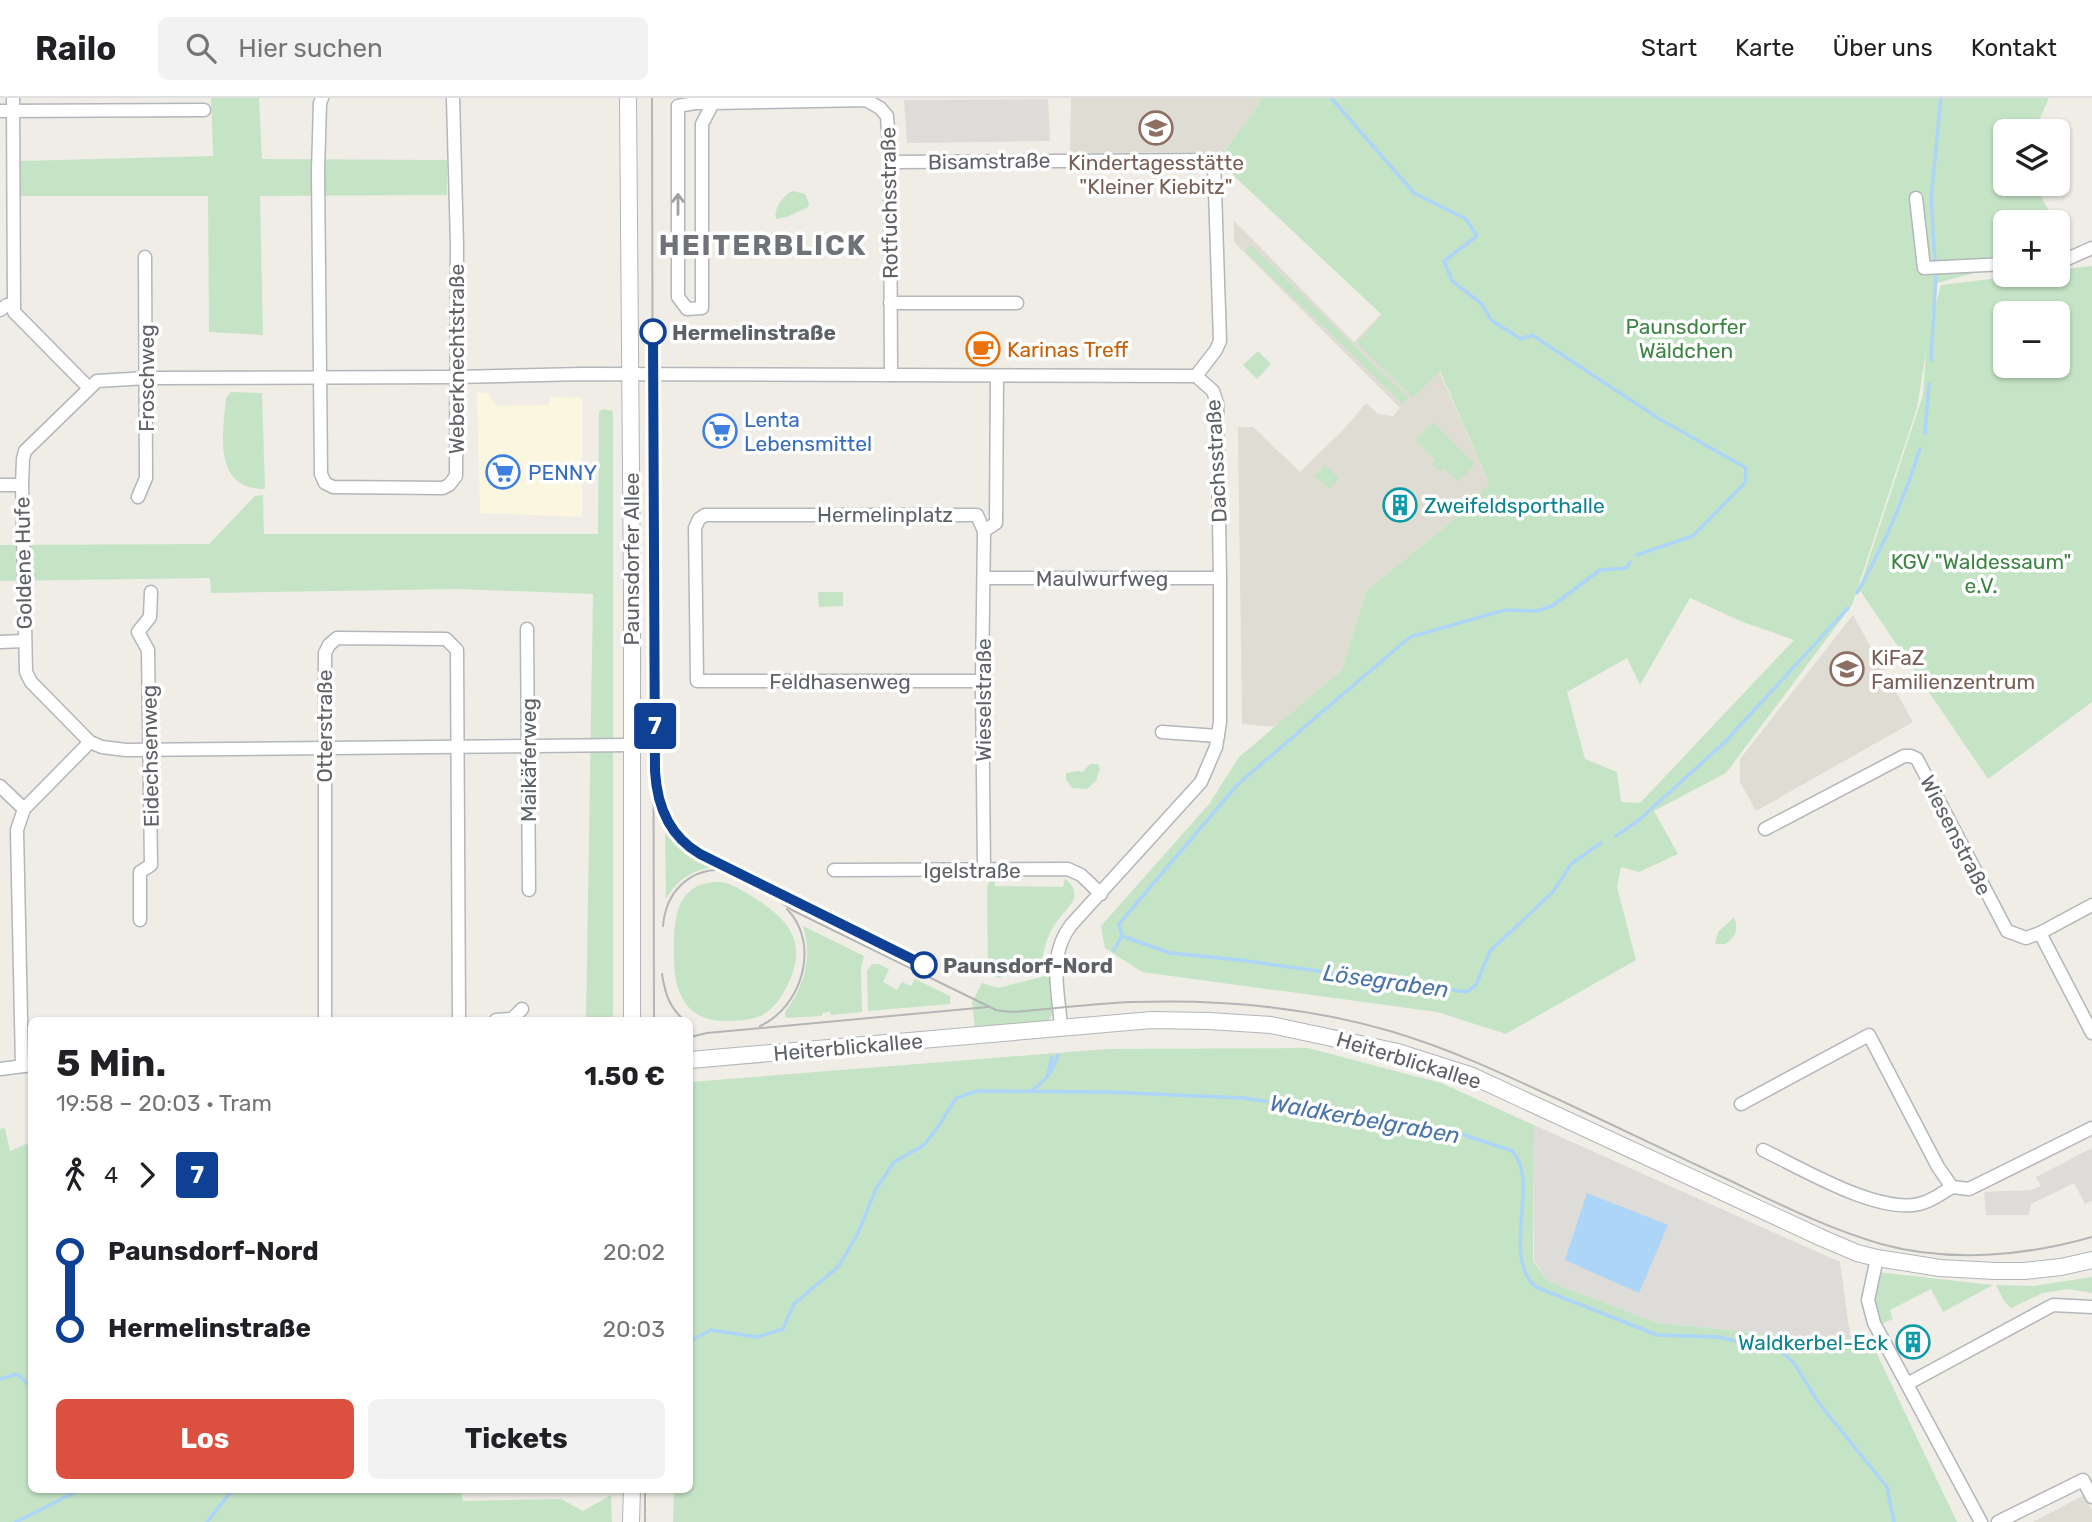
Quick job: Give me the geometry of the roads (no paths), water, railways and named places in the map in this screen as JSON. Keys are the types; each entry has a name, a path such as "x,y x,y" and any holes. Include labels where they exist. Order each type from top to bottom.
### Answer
{"main road":[{"name":"Paunsdorfer Allee","path":"628,98 632,1017"},
{"name":"Heiterblickallee","path":"693,1060 1152,1020 1209,1020 1271,1025 1398,1052 1470,1075 1857,1253 1940,1268 1995,1271 2061,1267 2092,1260"},
{"path":"631,1522 632,1493"}],"street":[{"name":"Weberknechtstraße","path":"322,98 318,171 321,474 325,483 333,487 387,488 443,488 456,476 456,166 453,98"},
{"name":"Rotfuchsstraße","path":"713,103 702,124 702,308 687,309 678,297 678,106 695,103 866,100 880,108 887,116 890,162 891,375"},
{"path":"204,110 140,104 9,107 6,246 14,312 88,387 97,381 147,378 1196,376"},
{"name":"Bisamstraße","path":"890,162 1214,160"},
{"name":"Dachsstraße","path":"1061,1028 1056,963 1057,949 1065,933 1201,782 1218,736 1220,578 1217,403 1213,391 1196,376 1220,341 1214,160"},
{"path":"1916,198 1924,268 1993,265"},
{"path":"2070,259 2092,248"},
{"name":"Froschweg","path":"138,497 146,478 145,257"},
{"name":"Rotfuchsstraße","path":"890,303 1017,303"},
{"path":"0,310 7,305 13,305"},
{"name":"Hermelinplatz","path":"697,681 695,528 699,519 705,515 977,515 984,531 996,523 997,376"},
{"name":"Goldene Hufe","path":"88,387 25,451 22,485 27,677 90,742"},
{"path":"0,485 22,485"},
{"name":"Wieselstraße","path":"984,531 984,869"},
{"name":"Maulwurfweg","path":"984,578 1220,578"},
{"name":"Eidechsenweg","path":"140,920 140,872 151,865 148,650 138,632 150,617 151,592"},
{"name":"Maikäferweg","path":"527,629 528,890"},
{"name":"Otterstraße","path":"325,1017 325,653 337,638 446,639 455,646 458,655 456,747 459,1017"},
{"path":"0,642 24,641"},
{"name":"Feldhasenweg","path":"697,681 982,681"},
{"path":"1162,732 1218,736"},
{"path":"0,1069 27,1065 17,830 24,809 90,742 114,749 631,745"},
{"name":"Wiesenstraße","path":"1765,829 1904,756 1911,756 1917,759 2007,931 2026,937 2040,933"},
{"path":"0,786 24,809"},
{"name":"Igelstraße","path":"834,870 1068,869 1081,876 1101,894"},
{"path":"2092,905 2040,933 2087,1011 2092,1033"},
{"path":"514,1017 522,1009"},
{"path":"1741,1104 1869,1035 1938,1167 1952,1187"},
{"path":"1763,1150 1849,1191 1900,1206 1924,1203 1952,1187 1969,1189 2092,1128"},
{"path":"1877,1258 1868,1300 1874,1323 1981,1522"},
{"path":"1907,1384 2053,1305 2092,1307"},
{"path":"1998,1522 2083,1480 2092,1497"}],"water":[{"path":"1587,1193 1668,1225 1639,1293 1565,1260"}],"waterway":[{"path":"1331,98 1414,193 1466,219 1477,236 1444,261 1452,281 1482,304 1491,320 1521,339 1532,335 1658,418 1746,468 1745,483 1693,536 1637,555"},
{"name":"Lösegraben","path":"1935,262 1931,199 1941,98"},
{"name":"Lösegraben","path":"1931,360 1936,274"},
{"name":"Lösegraben","path":"1925,433 1929,384"},
{"name":"Lösegraben","path":"1857,593 1892,523 1920,449"},
{"path":"1122,936 1119,924 1238,784 1410,637 1505,610 1537,611 1552,606 1600,570 1627,568 1630,562"},
{"name":"Lösegraben","path":"1616,836 1639,820 1725,742 1848,608"},
{"name":"Lösegraben","path":"1114,950 1122,936 1170,953 1240,960 1467,992 1476,985 1490,951 1553,892 1571,864 1601,843"},
{"name":"Lösegraben","path":"1031,1091 1048,1075 1058,1055"},
{"path":"1048,1074 1052,1057"},
{"name":"Waldkerbelgraben","path":"693,1339 711,1330 757,1337 783,1329 794,1304 839,1266 858,1233 876,1189 894,1162 924,1145 956,1098 977,1091 1107,1092 1243,1098 1374,1116 1452,1131 1512,1151 1520,1164 1523,1180 1521,1257 1526,1274 1536,1287 1657,1335 1719,1337 1782,1352 1794,1363 1818,1402 1887,1487 1894,1522"},
{"name":"Lösegraben","path":"0,1379 17,1374 28,1384"},
{"path":"16,1522 73,1493"},
{"path":"207,1522 230,1493"}],"tram line":[{"path":"652,98 654,1017"},
{"name":"7","path":"653,332 655,771 657,797 665,817 674,831 700,854 924,965"},
{"path":"655,771 658,797 665,817 695,851 753,881 792,910 996,1010 1009,1012 1165,1001 1263,1006 1327,1016 1413,1038 1501,1073 1806,1216 1881,1244 1934,1254 1987,1255 2040,1249 2092,1237"},
{"path":"663,926 669,902 682,884 702,873 727,870"},
{"path":"760,1026 775,1017 787,1005 802,974 803,939 797,923 787,909"},
{"path":"662,974 668,999 681,1017"},
{"path":"693,1036 988,1007"},
{"path":"645,1493 645,1522"}],"place":[{"name":"Kindertagesstätte \"Kleiner Kiebitz\"","path":"1156,128"},
{"name":"Hermelinstraße","path":"653,332"},
{"name":"Karinas Treff","path":"983,349"},
{"name":"Lenta Lebensmittel","path":"720,431"},
{"name":"PENNY","path":"503,472"},
{"name":"Zweifeldsporthalle","path":"1400,505"},
{"name":"KiFaZ Familienzentrum","path":"1847,669"},
{"name":"Paunsdorf-Nord","path":"924,965"},
{"name":"Waldkerbel-Eck","path":"1913,1342"}],"district":[{"name":"HEITERBLICK","path":"763,245"}],"park label":[{"name":"Paunsdorfer Wäldchen","path":"1686,338"},
{"name":"KGV \"Waldessaum\" e.V.","path":"1981,573"}]}
